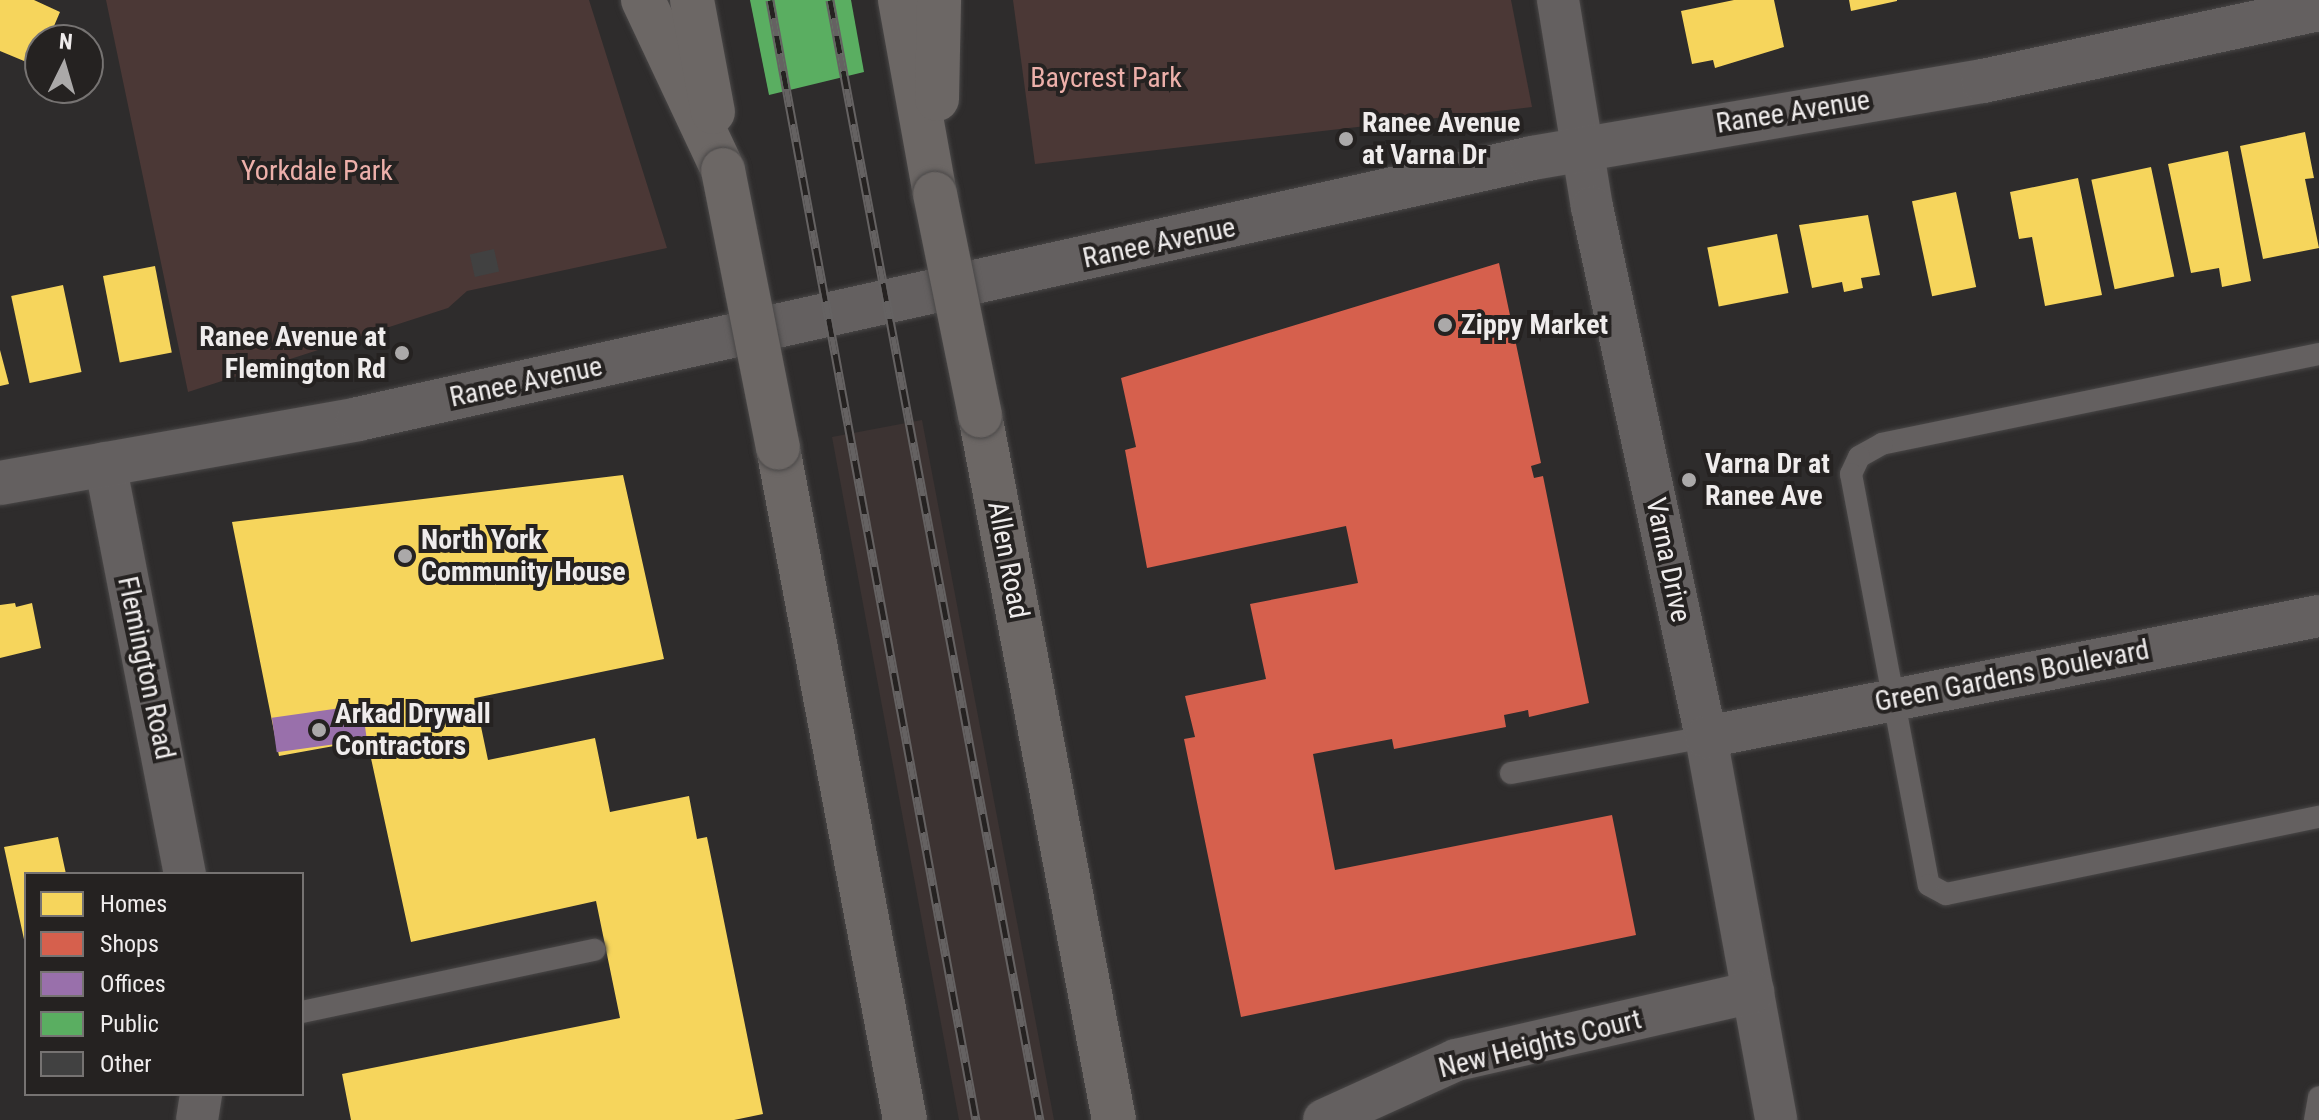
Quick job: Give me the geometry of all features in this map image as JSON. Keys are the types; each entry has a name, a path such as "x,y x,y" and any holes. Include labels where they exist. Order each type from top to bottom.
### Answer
{"highway":[{"path":"643,0 723,170"},
{"path":"692,0 905,1120"},
{"name":"Allen Road","path":"900,0 1114,1120"},
{"path":"935,194 939,0"}],"street":[{"name":"Varna Drive","path":"1558,0 1583,148 1706,737 1776,1120"},
{"name":"Ranee Avenue","path":"0,483 358,419 1583,148 1983,81 2319,9"},
{"name":"Flemington Road","path":"105,463 185,872"},
{"name":"Green Gardens Boulevard","path":"1706,737 2319,616"},
{"name":"New Heights Court","path":"1329,1116 1456,1060 1753,992"},
{"path":"197,1120 201,1096"}],"lane":[{"path":"2319,354 1882,444 1859,457 1851,474 1929,885 1946,894 2319,817"},
{"path":"1511,773 1706,737"},
{"path":"304,1012 594,950"},
{"path":"2315,1120 2319,1097"}],"shaded area":[{"path":"922,420 1054,1120 959,1120 832,437"}],"green space":[{"name":"Yorkdale Park","path":"106,0 589,0 667,248 467,291 448,308 188,392"},
{"name":"Baycrest Park","path":"1013,0 1511,0 1532,107 1035,164"}],"building: Homes":[{"path":"0,0 34,0 60,12 55,24 24,24 24,61 0,51"},
{"path":"1734,0 1774,0 1784,47 1715,68 1713,60 1692,64 1681,11"},
{"path":"1849,0 1897,0 1897,1 1851,11"},
{"path":"2305,132 2314,178 2305,179 2319,248 2263,259 2240,146"},
{"path":"2228,151 2251,281 2222,287 2219,268 2191,273 2168,164"},
{"path":"2151,167 2174,277 2115,289 2091,180"},
{"path":"2078,178 2102,295 2045,306 2032,237 2019,239 2010,192"},
{"path":"1956,192 1976,287 1932,296 1912,201"},
{"path":"1868,215 1880,275 1861,278 1863,288 1844,292 1842,282 1812,288 1799,225"},
{"path":"1777,234 1788,293 1719,306 1707,248"},
{"path":"155,266 172,352 120,362 103,276"},
{"path":"63,285 82,372 30,383 11,296"},
{"path":"0,350 9,384 0,386"},
{"path":"623,475 664,659 475,698 488,760 595,738 610,812 689,796 697,839 707,837 763,1114 734,1120 351,1120 342,1074 620,1018 596,901 411,942 367,740 279,756 232,522"},
{"path":"15,603 16,607 32,603 41,648 0,658 0,605"},
{"path":"58,837 66,872 24,872 24,939 4,847"}],"building: Shops":[{"path":"1499,263 1541,463 1531,466 1534,478 1543,476 1589,703 1529,717 1528,710 1504,715 1506,727 1394,749 1392,739 1313,754 1335,870 1612,815 1636,935 1241,1017 1184,739 1195,737 1185,696 1266,679 1250,604 1358,583 1346,526 1147,568 1125,450 1136,447 1121,378"}],"building: Offices":[{"name":"Arkad Drywall Contractors","path":"362,705 367,740 277,752 272,718"}],"building: Public":[{"path":"750,0 851,0 864,72 769,95"}],"building: Other":[{"path":"494,249 499,271 475,277 470,255"}],"railway":[{"path":"770,0 976,1120"},
{"path":"830,0 1040,1120"}],"place":[{"name":"Ranee Avenue at Varna Dr","path":"1346,139"},
{"name":"Zippy Market","path":"1445,325"},
{"name":"Ranee Avenue at Flemington Rd","path":"402,353"},
{"name":"Varna Dr at Ranee Ave","path":"1689,480"},
{"name":"North York Community House","path":"405,556"},
{"name":"Arkad Drywall Contractors","path":"319,730"}]}
